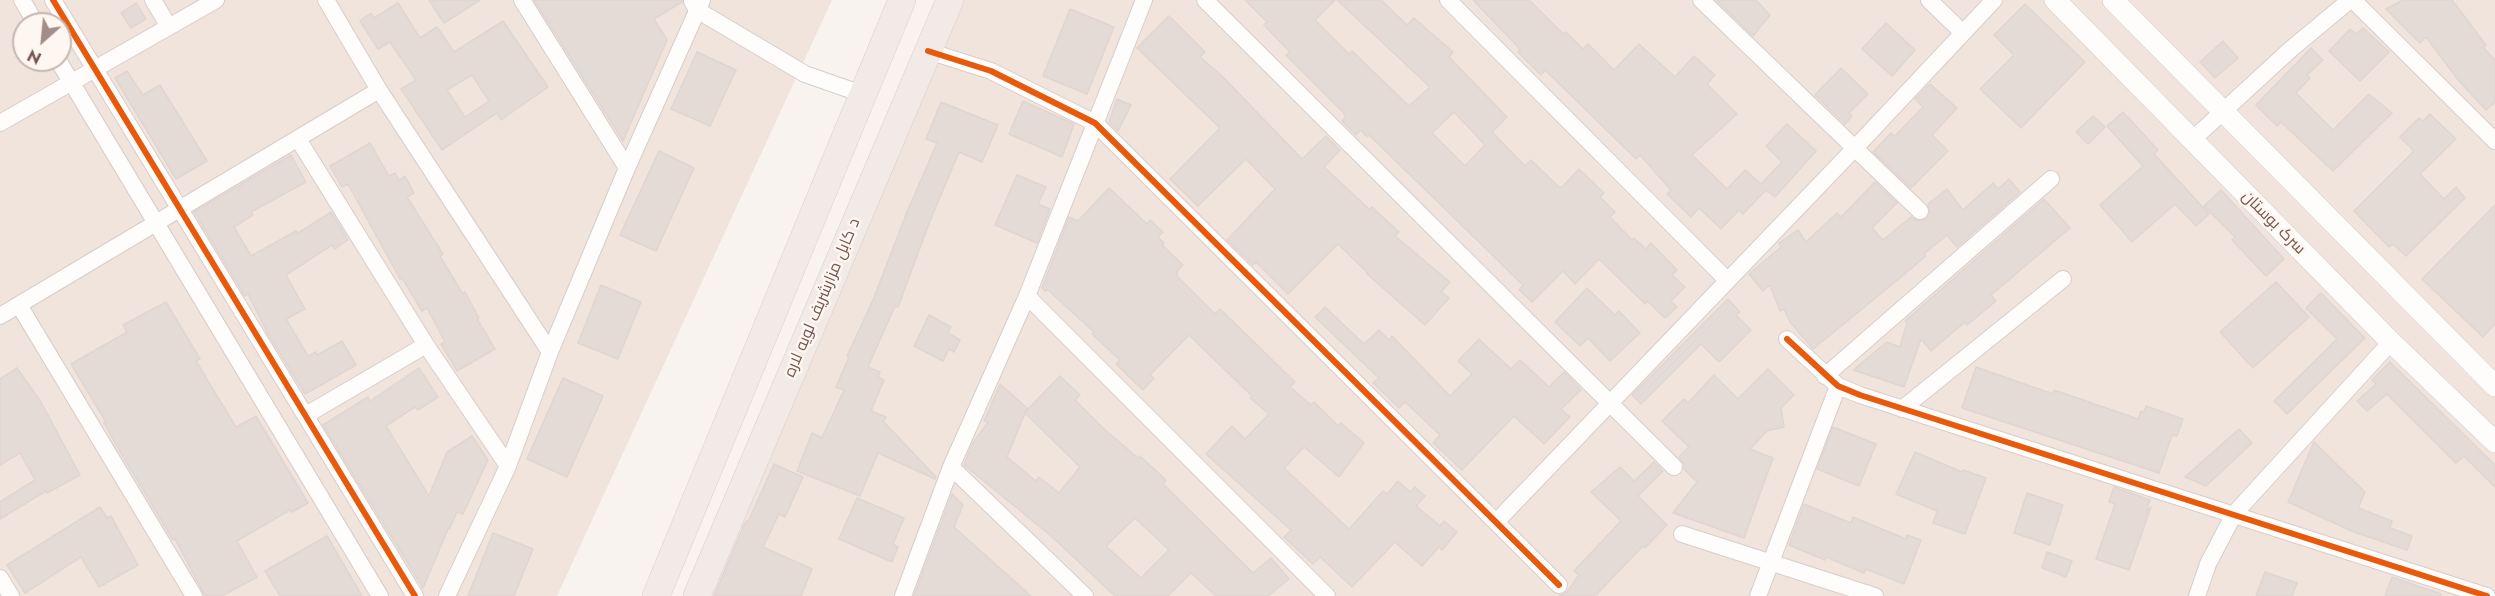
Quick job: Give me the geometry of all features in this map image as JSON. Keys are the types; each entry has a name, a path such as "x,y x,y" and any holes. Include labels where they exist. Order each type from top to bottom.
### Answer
{"highway":[{"path":"656,596 865,95 902,0"},
{"name":"د کابل مزارشریف لویه لاره","path":"697,596 950,0"}],"street":[{"path":"53,0 415,596"},
{"path":"153,0 169,27"},
{"path":"0,123 216,0"},
{"path":"326,0 379,90 550,352"},
{"path":"522,0 627,168"},
{"path":"903,596 951,467 1027,296 1144,0"},
{"path":"1205,0 1674,467"},
{"path":"1448,0 1727,280"},
{"path":"1701,0 1920,211"},
{"path":"1929,0 1963,33"},
{"path":"1496,522 1994,0"},
{"name":"سرک بوستان","path":"2055,0 2391,342 2495,442"},
{"path":"2113,0 2495,386"},
{"path":"2192,140 2291,49 2352,0 2495,141"},
{"path":"447,596 508,466 550,352 697,3 805,74 865,95"},
{"path":"928,51 991,71 1095,123 1558,585"},
{"path":"65,72 380,596"},
{"path":"0,316 182,210 379,90"},
{"path":"298,139 426,345 508,466"},
{"path":"1758,596 1832,381 2051,178"},
{"path":"1902,410 2063,279"},
{"path":"1027,296 1327,596"},
{"path":"19,305 194,596"},
{"path":"1787,339 1832,381 1902,410 2487,596"},
{"path":"2197,596 2208,564 2234,514 2391,342"},
{"path":"306,415 426,345"},
{"path":"951,467 1085,596"},
{"path":"1682,534 1875,596"},
{"path":"0,578 11,596"}],"shaded area":[{"path":"0,0 832,0 557,596 0,596"},
{"path":"963,0 2495,0 2495,596 708,596"}],"building":[{"path":"429,0 480,0 444,23"},
{"path":"534,0 682,0 654,19 667,40 623,141"},
{"path":"1245,0 1335,0 1315,20 1349,54 1352,51 1409,106 1430,87 1337,0 1381,0 1407,25 1414,18 1453,52 1449,57 1507,117 1492,132 1525,166 1531,160 1559,187 1562,187 1579,169 1604,193 1600,197 1615,212 1610,217 1632,240 1634,238 1646,249 1651,243 1677,270 1672,275 1685,287 1671,301 1677,307 1665,318 1647,301 1645,304 1599,259 1575,284 1563,271 1532,302 1519,290 1523,285 1369,135 1367,137 1361,130 1356,135 1342,121 1346,117 1343,112 1286,55 1290,52 1264,25 1267,22","holes":["1454,112 1485,145 1465,166 1432,133"]},
{"path":"1473,0 1529,0 1563,34 1566,32 1583,49 1588,44 1614,70 1639,44 1675,77 1694,56 1715,75 1707,84 1737,114 1692,155 1727,189 1745,170 1761,184 1782,162 1766,146 1787,124 1816,151 1775,197 1766,190 1743,214 1739,210 1721,229 1699,208 1691,217 1667,194 1671,190 1640,155 1636,159 1545,70 1541,75 1518,52 1520,49"},
{"path":"1716,0 1756,0 1770,15 1753,36"},
{"path":"2403,0 2452,0 2486,45 2483,47 2495,60 2495,102 2486,110 2459,81 2426,37 2420,43 2386,9"},
{"path":"136,3 146,19 131,28 121,13"},
{"path":"398,3 420,38 437,27 454,52 503,21 548,87 501,120 497,113 442,150 401,89 416,80 390,42 378,49 360,21 371,13 374,18","holes":["472,75 489,101 465,117 447,90"]},
{"path":"2025,4 2085,62 2021,128 1980,89 2014,55 1994,35"},
{"path":"1070,9 1114,27 1087,94 1043,76"},
{"path":"1169,16 1205,52 1200,57 1222,76 1302,159 1326,136 1340,150 1324,167 1370,210 1372,207 1399,232 1395,236 1450,282 1441,292 1449,298 1425,325 1367,274 1338,244 1288,294 1256,262 1253,265 1227,240 1275,189 1246,159 1198,206 1170,179 1220,128 1137,48"},
{"path":"1886,23 1915,50 1892,76 1862,49"},
{"path":"2363,28 2389,52 2360,81 2329,51 2350,29 2356,34"},
{"path":"2223,41 2238,58 2215,78 2200,62"},
{"path":"2311,48 2323,60 2307,75 2310,78 2296,93 2333,130 2369,94 2392,113 2333,171 2281,122 2277,126 2256,105"},
{"path":"697,52 736,70 710,126 671,109"},
{"path":"1841,68 1868,94 1849,113 1852,116 1845,124 1815,95"},
{"path":"127,71 143,95 160,85 207,161 176,179 115,78"},
{"path":"1930,84 1957,108 1932,135 1948,151 1911,188 1873,152 1891,133 1895,136 1923,107 1915,99"},
{"path":"1117,99 1131,105 1118,131 1109,122"},
{"path":"1023,101 1074,124 1062,157 1009,134"},
{"path":"941,102 998,125 982,162 959,152 898,307 895,306 868,367 880,372 878,377 884,380 871,411 886,417 883,421 936,477 935,479 878,453 860,496 797,471 812,433 822,438 844,390 836,387 849,357 847,356 873,300 937,143 926,139"},
{"path":"2123,112 2158,150 2154,154 2209,214 2196,226 2175,204 2132,242 2100,205 2143,166 2107,126"},
{"path":"2430,114 2456,139 2420,174 2444,199 2456,187 2465,198 2406,256 2393,244 2389,247 2354,211 2414,151 2400,137 2419,118 2423,121"},
{"path":"2093,116 2105,127 2088,144 2076,132"},
{"path":"370,143 389,176 395,173 399,180 405,176 414,193 407,197 443,254 440,256 462,293 465,292 479,318 477,319 495,349 457,371 441,344 445,342 427,308 422,311 402,278 400,279 348,184 342,187 330,166"},
{"path":"659,151 694,168 656,251 620,235"},
{"path":"291,155 306,182 251,212 253,215 234,227 251,256 296,231 298,233 331,212 348,240 335,249 332,245 286,275 305,309 286,319 308,356 316,352 317,355 342,341 356,365 305,394 268,334 248,294 245,296 194,212"},
{"path":"1017,175 1046,187 1038,204 1050,209 1037,243 995,225"},
{"path":"2009,179 2020,192 1957,247 1947,235 1924,254 1926,256 1813,349 1790,322 1784,309 1780,311 1770,285 1763,291 1749,274 1781,247 1779,243 1798,230 1806,242 1837,213 1841,217 1875,182 1897,203 1872,228 1883,240 1911,217 1918,221 1927,219 1930,213 1928,204 1947,189 1963,210 1993,183 1998,189"},
{"path":"1109,188 1147,224 1150,220 1163,232 1158,237 1164,243 1162,245 1183,265 1177,271 1178,277 1215,314 1220,309 1295,382 1290,387 1311,405 1314,402 1338,426 1341,423 1364,443 1339,477 1304,447 1284,468 1349,529 1383,491 1387,494 1398,481 1410,492 1415,487 1425,496 1416,506 1440,526 1444,521 1457,532 1442,550 1439,547 1422,566 1395,542 1352,587 1320,557 1313,564 1284,537 1291,530 1206,454 1232,426 1245,439 1269,414 1250,398 1252,396 1189,335 1150,375 1154,378 1143,390 1116,364 1120,360 1092,334 1094,332 1048,290 1045,291 1042,288 1069,217 1078,221"},
{"path":"2221,190 2284,259 2266,276 2232,240 2235,237 2204,206"},
{"path":"2044,199 2070,228 1991,295 1996,301 1967,325 1965,322 1931,351 1921,339 1904,387 1853,370 1887,342 1900,347 1907,323 1905,321"},
{"path":"2495,205 2495,324 2483,337 2422,279"},
{"path":"2276,282 2309,317 2253,368 2220,332"},
{"path":"601,285 641,302 618,359 578,343"},
{"path":"1587,288 1615,315 1619,311 1640,333 1610,361 1588,338 1580,346 1555,322"},
{"path":"2321,293 2365,338 2287,414 2274,401 2337,339 2306,308"},
{"path":"1728,299 1740,312 1736,315 1751,330 1719,362 1701,344 1641,404 1632,395"},
{"path":"166,302 200,359 196,361 236,427 256,416 308,503 292,512 290,510 237,541 257,577 222,596 205,596 175,539 173,540 119,450 104,423 106,422 71,364 127,332 123,325"},
{"path":"1325,307 1364,344 1379,330 1389,340 1392,336 1450,396 1472,374 1458,361 1479,339 1511,369 1520,360 1549,387 1564,372 1581,390 1561,409 1570,417 1544,444 1514,416 1462,470 1433,443 1440,435 1405,402 1399,408 1373,383 1379,378 1315,317"},
{"path":"929,315 951,327 948,333 960,340 954,352 949,349 943,361 914,346"},
{"path":"2390,362 2495,465 2495,487 2464,456 2456,463 2387,394 2367,411 2357,401 2376,384 2372,380"},
{"path":"1976,367 2053,394 2054,390 2138,419 2146,406 2183,419 2177,436 2172,435 2159,473 1962,408"},
{"path":"17,368 41,402 80,475 47,493 46,491 0,519 0,502 35,480 20,453 0,465 0,379"},
{"path":"419,368 438,397 418,410 415,407 386,426 429,496 447,452 472,436 488,460 463,514 457,512 449,527 423,588 323,425 368,397 370,401"},
{"path":"1768,369 1794,395 1781,408 1784,427 1767,431 1750,449 1773,458 1744,538 1673,513 1697,482 1684,469 1684,464 1679,457 1689,447 1662,421 1684,399 1688,403 1714,375 1738,399"},
{"path":"1060,376 1080,395 1075,400 1104,429 1138,458 1140,456 1166,480 1163,484 1253,573 1271,558 1289,579 1268,596 1216,596 1191,573 1168,596 1115,596 1050,535 964,465 973,443 988,422 984,421 1000,384 1027,408 1025,412","holes":["1025,413 1080,467 1059,493 1039,477 1036,481 1007,457","1135,518 1169,550 1141,578 1106,546"]},
{"path":"563,378 603,396 567,477 527,459"},
{"path":"1833,427 1876,444 1859,486 1817,469"},
{"path":"2239,429 2252,443 2206,486 2185,477"},
{"path":"2314,442 2365,492 2358,508 2392,521 2390,528 2412,536 2407,550 2354,532 2288,502"},
{"path":"1915,452 1962,472 1963,470 1986,478 1965,534 1933,523 1937,511 1896,494"},
{"path":"1654,462 1663,471 1638,496 1667,525 1645,548 1643,546 1595,596 1559,596 1567,592 1579,575 1574,571 1621,521 1591,492 1620,467 1634,481"},
{"path":"774,464 803,477 785,517 779,514 763,547 812,569 801,596 714,596 746,521 748,522"},
{"path":"2114,487 2150,500 2146,512 2151,507 2129,570 2096,559 2115,504 2109,502"},
{"path":"2027,493 2063,505 2050,545 2014,533"},
{"path":"952,494 963,505 954,527 1031,596 914,596"},
{"path":"857,498 904,518 893,544 898,547 892,562 839,539"},
{"path":"1804,504 1851,523 1853,517 1906,539 1907,535 1921,540 1904,584 1866,569 1864,573 1826,557 1825,560 1789,545"},
{"path":"100,507 107,518 111,516 138,565 99,587 81,557 25,593 7,565"},
{"path":"493,533 533,549 514,596 468,596"},
{"path":"327,536 362,596 280,596 265,571"},
{"path":"2047,552 2072,561 2066,577 2042,568"},
{"path":"2265,572 2297,583 2292,596 2256,596"},
{"path":"2392,577 2441,594 2440,596 2385,596"}],"cycle path":[{"path":"53,0 415,596"},
{"path":"928,51 991,71 1095,123 1559,585"},
{"path":"1787,339 1838,386 1860,395 2487,596"}]}
